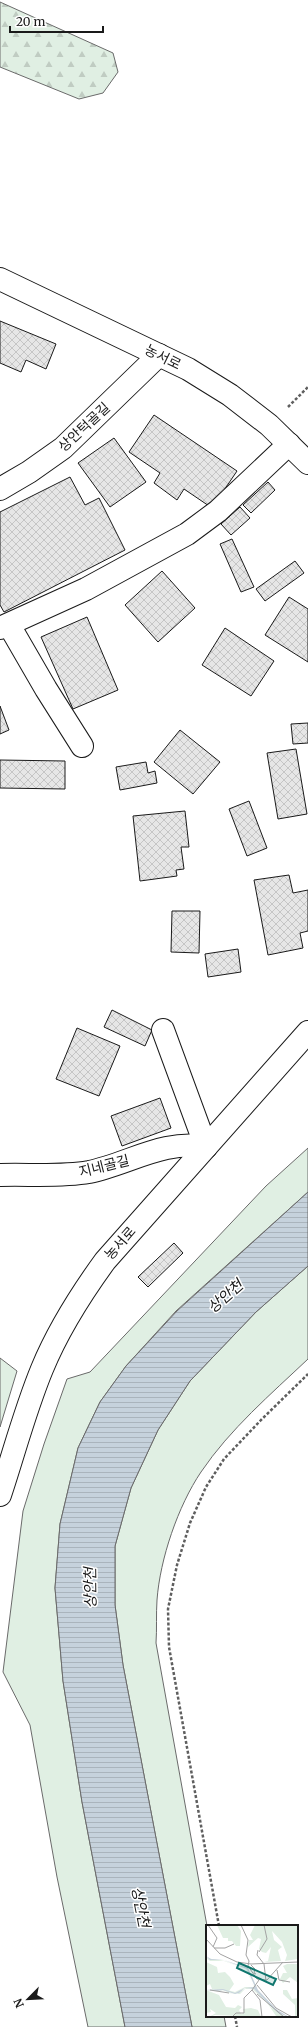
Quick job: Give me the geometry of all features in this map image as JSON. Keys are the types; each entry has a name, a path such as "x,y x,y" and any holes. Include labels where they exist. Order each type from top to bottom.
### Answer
{"street":[{"name":"농서로","path":"0,279 188,369 230,395 269,425 308,463"},
{"name":"상안턱골길","path":"0,489 29,472 63,448 158,355"},
{"path":"82,746 4,626 86,589 187,534 218,511 289,444"},
{"path":"163,1030 206,1147"},
{"name":"농서로","path":"0,1496 43,1367 63,1325 86,1288 105,1261 308,1032"},
{"name":"지네골길","path":"0,1175 87,1173 112,1167 160,1149 179,1144 192,1144 206,1147"},
{"path":"0,1476 13,1455"}],"path":[{"path":"219,1925 169,1647 168,1609 177,1565 190,1524 206,1486 229,1454 308,1374"},
{"path":"235,2017 237,2027"}],"green space":[{"path":"0,2 113,53 118,72 103,93 79,99 0,67"},
{"path":"308,1148 308,1192 176,1311 126,1366 100,1402 78,1448 60,1524 55,1588 63,1681 82,1802 125,2027 88,2027 57,1877 30,1725 3,1672 23,1511 44,1444 67,1379 90,1372 266,1186"},
{"path":"308,1266 308,1359 238,1427 212,1456 201,1472 185,1501 166,1550 159,1584 157,1605 156,1643 207,1925 206,2017 224,2017 226,2027 192,2027 123,1665 115,1605 115,1546 131,1488 158,1430 190,1381 256,1312"},
{"path":"0,1358 17,1371 0,1427"}],"water":[{"name":"상안천","path":"308,1192 308,1266 256,1312 190,1381 158,1430 131,1488 115,1546 115,1605 123,1665 192,2027 125,2027 82,1802 63,1681 55,1588 60,1524 78,1448 100,1402 126,1366 177,1311"}],"building":[{"path":"0,321 56,344 46,369 26,360 21,372 0,363"},
{"path":"154,415 237,471 212,508 184,489 177,500 154,483 160,473 129,452"},
{"path":"114,438 146,482 110,507 78,463"},
{"path":"70,477 85,505 99,498 125,550 4,612 0,605 0,512"},
{"path":"268,482 275,490 251,513 243,505"},
{"path":"240,507 250,518 231,535 221,524"},
{"path":"232,539 254,587 241,592 220,544"},
{"path":"295,561 304,573 265,601 256,589"},
{"path":"162,571 195,608 158,642 125,605"},
{"path":"289,597 308,609 308,662 265,635"},
{"path":"87,617 118,690 73,709 41,637"},
{"path":"225,628 274,661 251,696 202,665"},
{"path":"0,706 9,730 0,734"},
{"path":"308,723 308,743 293,744 291,724"},
{"path":"180,730 220,762 193,794 154,762"},
{"path":"296,749 307,814 278,819 267,753"},
{"path":"0,760 65,761 65,789 0,788"},
{"path":"146,762 148,773 155,771 157,783 120,790 116,767"},
{"path":"249,801 267,848 247,856 229,809"},
{"path":"185,811 189,847 181,847 184,869 176,870 177,876 140,881 133,816"},
{"path":"289,875 293,893 308,890 308,931 300,933 303,948 268,955 254,880"},
{"path":"172,911 200,911 199,953 171,952"},
{"path":"238,949 241,972 208,977 205,954"},
{"path":"112,1010 152,1030 145,1046 104,1027"},
{"path":"77,1028 120,1046 99,1096 56,1079"},
{"path":"160,1098 171,1128 122,1146 111,1116"},
{"path":"174,1243 183,1253 148,1287 138,1277"}]}
